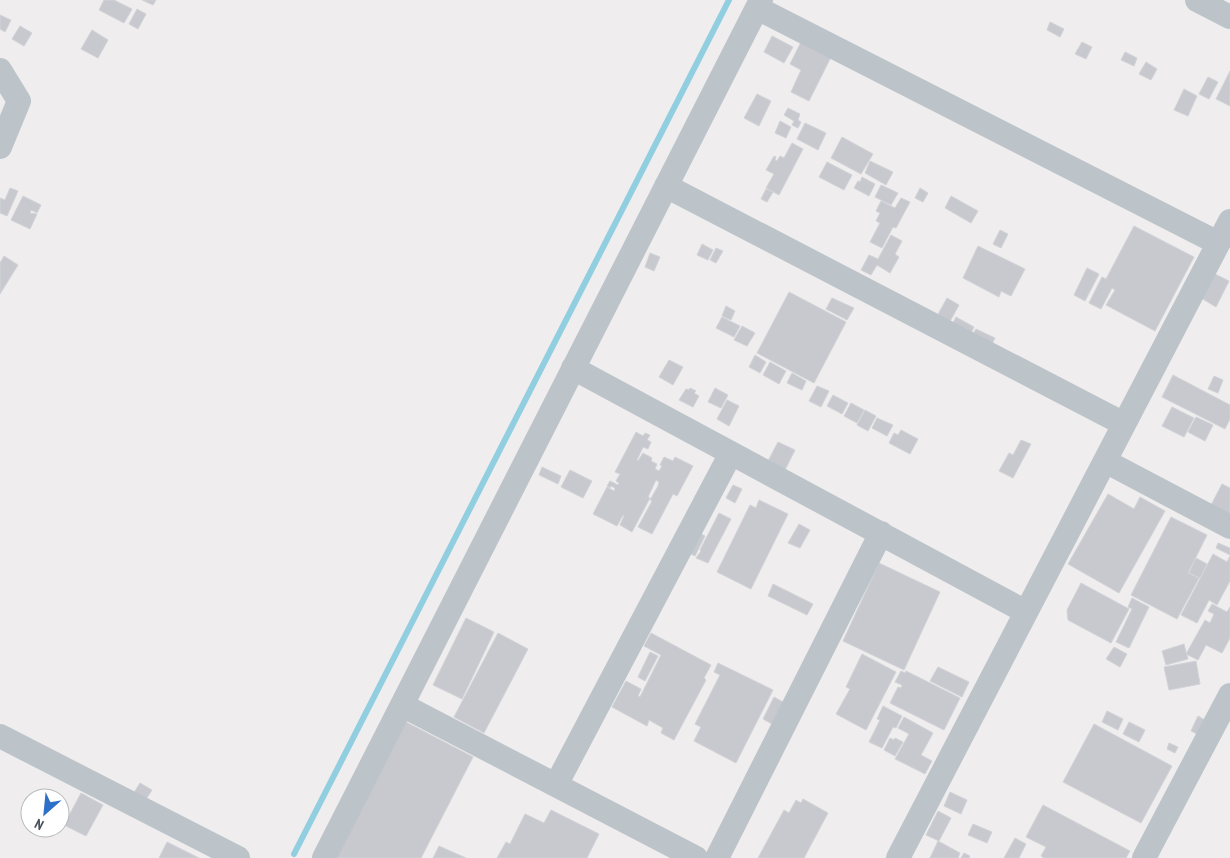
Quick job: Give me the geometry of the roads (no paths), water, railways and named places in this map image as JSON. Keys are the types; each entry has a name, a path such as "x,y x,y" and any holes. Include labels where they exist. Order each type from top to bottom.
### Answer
{"street":[{"path":"1198,0 1230,17"},
{"path":"324,858 759,4 1218,243"},
{"path":"0,70 19,101 0,147"},
{"path":"666,186 1124,424"},
{"path":"898,858 1230,220"},
{"path":"573,368 1026,612"},
{"path":"556,785 731,453"},
{"path":"1105,461 1230,527"},
{"path":"717,858 881,534"},
{"path":"1144,858 1230,695"},
{"path":"402,705 696,858"},
{"path":"0,736 238,858"}],"waterway":[{"path":"294,854 729,0"}]}
